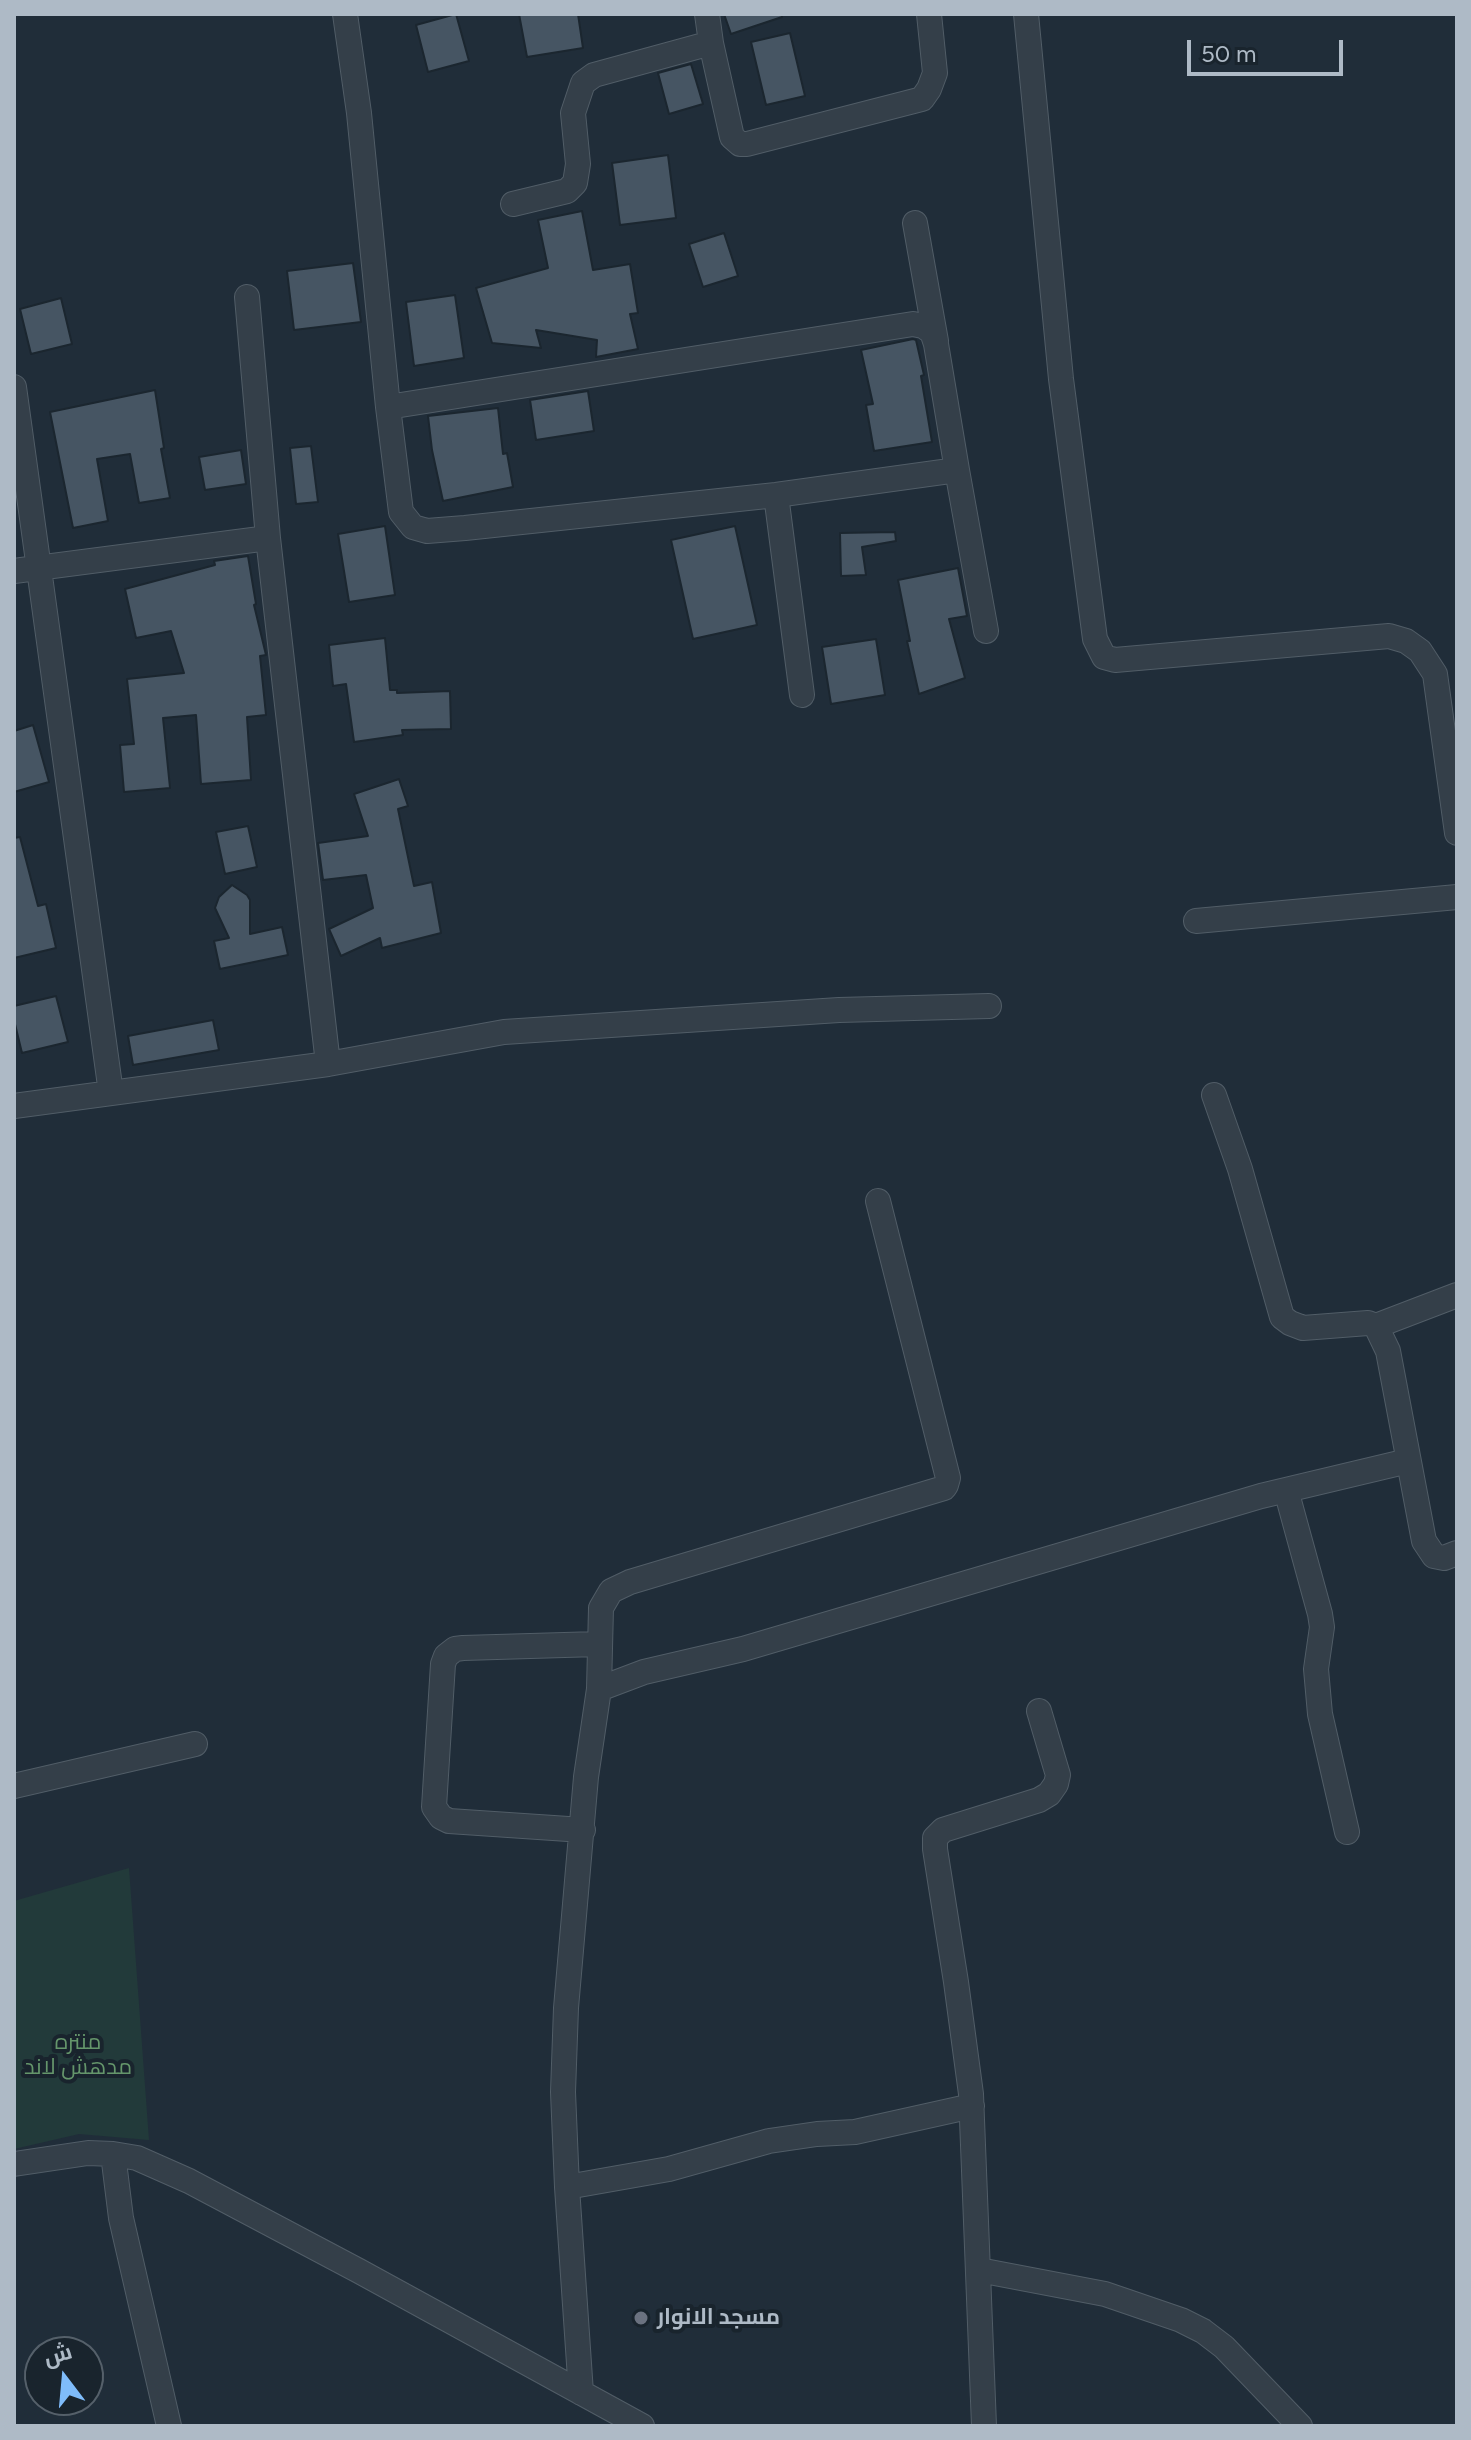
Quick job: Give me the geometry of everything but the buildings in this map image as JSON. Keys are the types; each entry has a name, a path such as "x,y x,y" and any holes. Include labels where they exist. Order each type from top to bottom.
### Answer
{"street":[{"path":"345,14 401,512 413,527 427,531 776,495 957,470"},
{"path":"707,14 732,137 740,144 922,99 935,73 929,14"},
{"path":"1026,14 1061,379 1095,639 1104,657 1115,660 1389,636 1406,641 1420,651 1435,674 1457,833"},
{"path":"513,204 567,191 575,183 578,164 573,113 583,83 594,75 711,43"},
{"path":"915,223 986,631"},
{"path":"247,297 268,538 328,1064"},
{"path":"388,407 913,324 932,332 936,344"},
{"path":"14,387 111,1093"},
{"path":"776,495 802,695"},
{"path":"14,571 268,538"},
{"path":"1196,921 1457,897"},
{"path":"14,1106 328,1064 504,1032 839,1010 989,1006"},
{"path":"1214,1095 1240,1169 1282,1317 1303,1328 1368,1323 1376,1326 1457,1295"},
{"path":"581,2393 563,2092 566,2008 586,1777 599,1689 601,1608 611,1591 630,1582 944,1488 948,1478 878,1201"},
{"path":"1376,1326 1388,1351 1424,1541 1434,1556 1444,1558 1457,1553"},
{"path":"599,1689 644,1672 743,1649 1286,1490 1408,1461"},
{"path":"1286,1490 1320,1614 1322,1627 1316,1669 1320,1714 1347,1832"},
{"path":"583,1830 449,1821 441,1817 434,1807 443,1664 446,1656 455,1649 598,1644"},
{"path":"984,2426 972,2106 935,1838 943,1830 1039,1800 1049,1794 1058,1775 1039,1711"},
{"path":"14,1786 195,1744"},
{"path":"567,2187 669,2169 769,2141 855,2132 972,2106"},
{"path":"14,2164 88,2153 137,2158 189,2181 359,2271 642,2426"},
{"path":"113,2154 121,2218 169,2426"},
{"path":"979,2270 1105,2294 1181,2320 1224,2347 1300,2426"}],"green space":[{"name":"منتره مدهش لاند","path":"129,1868 149,2140 79,2134 14,2149 14,1901"}],"place":[{"name":"مسجد الانوار","path":"641,2318"}]}
